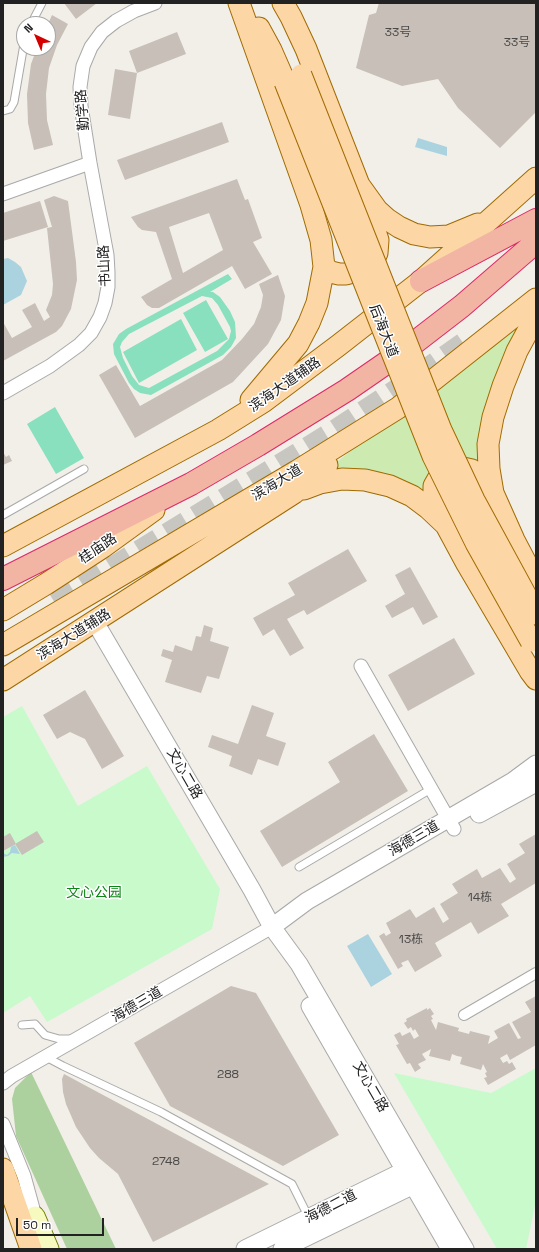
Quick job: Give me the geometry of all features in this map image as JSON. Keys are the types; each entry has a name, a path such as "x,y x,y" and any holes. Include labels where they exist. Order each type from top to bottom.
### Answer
{"highway":[{"path":"421,281 536,220"},
{"path":"3,579 191,484 347,390 405,350 462,306 536,242"}],"main road":[{"path":"218,430 248,404 298,344 317,303 324,268 321,240 311,205 239,3"},
{"name":"后海大道","path":"245,3 271,50 293,78 441,430 477,507 536,614"},
{"name":"后海大道","path":"272,3 293,78 433,456 476,543 534,646"},
{"path":"283,3 306,49 359,185 378,240 377,253 369,265 363,269 355,272 339,274 324,268"},
{"name":"滨海大道辅路","path":"3,546 218,430 263,402 421,281 536,178"},
{"path":"359,185 369,200 387,219 414,234 430,237 448,236 492,219"},
{"name":"滨海大道","path":"3,646 297,471 398,408 536,299"},
{"path":"492,493 488,444 493,417 517,351 536,316"},
{"name":"滨海大道辅路","path":"3,680 294,493 398,408"},
{"path":"536,582 492,493 482,479 472,470 463,468 452,469 438,479 434,486 435,501 446,525 463,558 536,679"},
{"path":"294,493 320,483 342,479 365,480 390,486 412,496 428,508 446,525"},
{"name":"桂庙路","path":"3,610 102,547 191,484"},
{"path":"4,1171 35,1216 49,1249"},
{"path":"4,1171 30,1249"},
{"path":"3,1198 30,1249"}],"street":[{"name":"勤学路","path":"90,163 81,106 80,87 83,66 91,47 102,32 116,21 134,11 155,3"},
{"path":"3,194 90,163"},
{"name":"书山路","path":"3,393 50,366 79,345 91,333 100,317 105,303 108,287 107,255 90,163"},
{"name":"文心二路","path":"95,622 272,927 288,970 410,1168 465,1249"},
{"path":"361,666 451,824"},
{"name":"海德三道","path":"451,824 536,764"},
{"name":"海德三道","path":"3,1083 46,1056 272,927 307,902 451,824 536,783"},
{"path":"464,1015 536,973"},
{"path":"3,1124 24,1176 35,1216"},
{"name":"海德二道","path":"245,1249 410,1168"},
{"name":"文心二路","path":"419,1182 450,1249"},
{"name":"海德二道","path":"282,1249 419,1182"}],"lane":[{"path":"35,16 42,3"},
{"path":"3,111 10,109 14,102 22,56"},
{"path":"3,515 84,469"},
{"path":"299,867 431,789"},
{"path":"22,1025 35,1024 45,1035 59,1039 78,1039"},
{"path":"46,1056 63,1066 161,1112 292,1184 309,1218"}],"green space":[{"path":"228,274 232,279 210,292 213,292 220,297 230,311 235,322 236,338 231,347 223,355 151,395 140,393 134,389 129,383 114,354 113,344 119,334","holes":["202,296 212,298 218,305 230,327 231,331 229,339 217,351 149,388 139,385 132,376 123,358 120,347 122,342 129,334"]},
{"path":"206,300 228,339 205,352 183,313"},
{"path":"536,306 495,376 487,401 481,434 481,469 426,501 316,478"},
{"path":"181,319 197,350 139,383 123,352"},
{"path":"55,407 84,458 56,474 27,424"},
{"name":"文心公园","path":"22,706 78,806 147,766 220,889 212,929 47,1022 30,996 3,1013 3,717"},
{"path":"536,1068 536,1201 526,1249 497,1249 394,1073 491,1093"},
{"path":"31,1072 116,1249 67,1249 16,1136 12,1099 15,1088"}],"water":[{"path":"418,138 447,147 447,156 415,147"},
{"path":"8,258 21,267 27,281 21,295 3,305 3,259"},
{"path":"15,845 20,854 12,853 3,857 3,853 7,855 10,852 11,847"},
{"path":"368,934 392,974 371,987 347,946"}],"building":[{"path":"64,3 97,3 76,19"},
{"path":"379,3 536,3 536,112 500,148 458,108 438,79 402,86 356,68 369,15 376,13"},
{"path":"56,17 68,24 56,48"},
{"path":"177,32 186,54 137,73 129,51"},
{"path":"34,56 53,56 49,68 46,94 47,120 53,145 34,150 28,123 27,94 31,64"},
{"path":"115,69 137,73 130,119 108,115"},
{"path":"222,122 229,142 125,180 117,160"},
{"path":"237,179 245,200 248,199 262,238 253,242 272,274 245,289 232,266 159,308 152,308 147,305 141,297 172,279 156,232 142,230 131,217","holes":["209,213 223,250 183,273 169,227"]},
{"path":"54,196 68,201 77,280 71,309 62,326 56,332 3,361 3,322 12,338 32,327 22,310 35,303 44,321 50,317 46,310 52,295 53,284 47,228 52,227 44,200"},
{"path":"40,201 48,227 3,241 3,213"},
{"path":"278,275 285,296 281,320 268,344 233,382 135,438 99,375 116,365 140,406 222,360 254,324 261,307 263,295 259,284"},
{"path":"3,452 6,457 9,455 12,461 3,465"},
{"path":"348,549 367,581 307,615 304,610 287,619 304,648 290,656 274,629 263,636 253,618 295,595 288,583"},
{"path":"410,567 438,617 423,625 413,607 392,618 385,606 405,594 395,575"},
{"path":"204,625 213,628 210,641 229,647 219,679 207,676 201,693 165,682 172,660 161,656 163,649 173,652 175,645 192,651 196,636 201,637"},
{"path":"454,638 475,674 408,711 388,675"},
{"path":"85,690 124,756 102,769 85,739 70,732 57,739 43,715"},
{"path":"252,705 274,713 266,736 286,743 278,766 258,759 252,775 229,766 232,756 208,747 212,735 238,744"},
{"path":"374,734 408,791 282,867 260,831 340,782 328,762"},
{"path":"37,831 44,842 22,855 15,844"},
{"path":"10,833 16,844 3,851 3,837"},
{"path":"536,834 536,883 501,904 509,916 478,934 471,922 435,943 442,956 415,972 408,960 401,963 403,966 398,969 379,936 384,933 386,936 391,933 386,923 410,909 416,918 434,907 443,923 449,919 440,904 458,893 452,884 477,869 482,878 500,868 510,883 516,879 507,864 525,853 519,844"},
{"path":"231,986 256,993 339,1135 283,1166 170,1106 134,1043"},
{"path":"536,996 536,1045 510,1060 507,1054 500,1058 503,1063 507,1061 509,1064 512,1062 516,1069 488,1085 484,1078 487,1077 485,1073 487,1072 483,1064 481,1070 460,1064 462,1057 452,1054 450,1061 429,1056 431,1049 422,1054 426,1060 418,1064 421,1068 415,1072 410,1063 407,1064 396,1045 399,1044 394,1035 400,1032 402,1036 410,1032 414,1039 419,1036 415,1029 413,1031 411,1027 408,1029 404,1023 407,1021 406,1019 427,1008 427,1010 430,1008 434,1014 431,1016 433,1019 431,1020 436,1030 438,1022 459,1028 458,1031 469,1034 470,1031 490,1036 488,1044 498,1038 494,1031 509,1023 518,1039 521,1038 512,1022 531,1012 525,1002"},
{"path":"64,1074 269,1184 153,1242 118,1174 99,1158 90,1148 76,1127 66,1104 63,1092 62,1079"}],"tunnel":[{"path":"55,603 330,434 470,339"}]}
